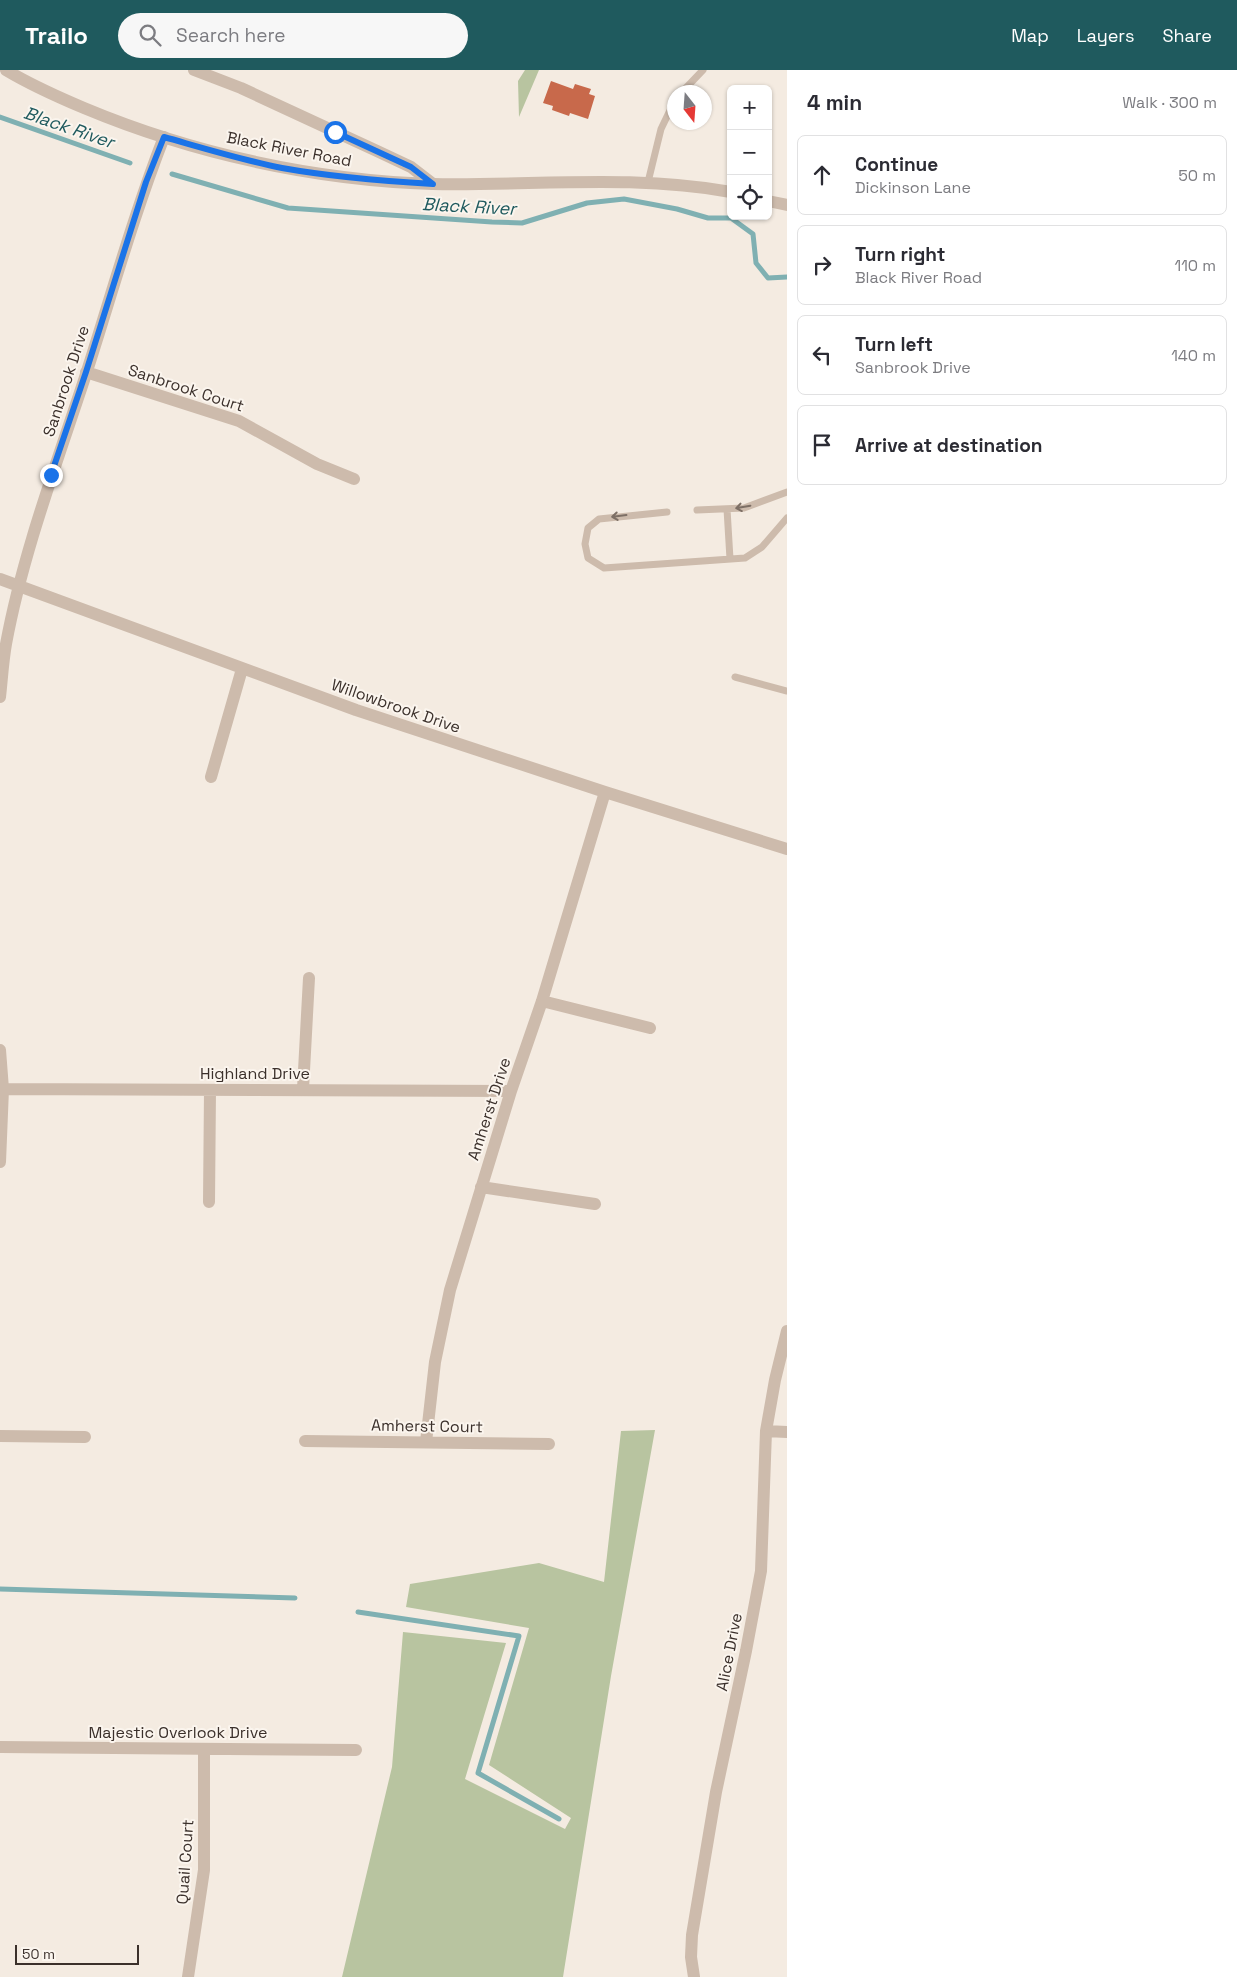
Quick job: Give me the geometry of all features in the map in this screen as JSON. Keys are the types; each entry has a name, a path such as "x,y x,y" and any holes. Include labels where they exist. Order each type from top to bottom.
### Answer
{"street":[{"name":"Black River Road","path":"6,70 65,100 164,137 223,154 280,167 335,176 433,184 648,182 727,191"},
{"path":"194,70 241,88 386,155 411,167 433,184"},
{"name":"Sanbrook Drive","path":"0,697 6,644 51,475 86,372 146,182 164,137"},
{"path":"772,202 787,206"},
{"name":"Sanbrook Court","path":"86,372 239,422 316,464 354,479"},
{"name":"Willowbrook Drive","path":"0,579 356,710 605,792 787,849"},
{"path":"212,777 242,669"},
{"name":"Amherst Drive","path":"426,1442 440,1332 450,1290 511,1091 542,1001 605,792"},
{"path":"303,1090 309,978"},
{"path":"542,1001 650,1028"},
{"path":"0,1050 0,1162"},
{"name":"Highland Drive","path":"1,1089 511,1091"},
{"path":"208,1202 210,1090"},
{"path":"481,1187 595,1204"},
{"name":"Alice Drive","path":"694,1977 691,1957 692,1935 716,1792 761,1571 766,1431 775,1380 787,1331"},
{"path":"766,1431 787,1432"},
{"path":"0,1436 85,1437"},
{"name":"Amherst Court","path":"305,1440 549,1444"},
{"name":"Majestic Overlook Drive","path":"0,1747 356,1750"},
{"name":"Quail Court","path":"188,1977 204,1870 204,1749"}],"lane":[{"path":"689,85 703,70"},
{"path":"648,182 661,129 667,117"},
{"path":"697,510 744,508 787,492"},
{"path":"727,509 730,559"},
{"path":"667,512 599,519 588,528 585,544 588,558 604,568 745,558 762,547 787,518"},
{"path":"735,677 787,691"}],"green space":[{"path":"525,70 539,70 519,117 518,81"},
{"path":"655,1430 611,1676 563,1977 342,1977 392,1767 403,1632 506,1643 465,1779 565,1829 571,1818 489,1765 529,1628 406,1607 410,1584 539,1563 604,1582 621,1431"}],"building":[{"path":"551,81 573,89 575,84 591,89 589,94 595,96 588,119 570,113 569,116 552,110 553,106 543,103"}],"waterway":[{"name":"Black River","path":"0,117 130,163"},
{"name":"Black River","path":"172,174 288,208 492,222 522,223 587,203 624,199 677,209 708,218 731,218 753,234 756,263 768,278 787,277"},
{"path":"0,1589 295,1598"},
{"path":"358,1612 519,1636 478,1773 559,1819"}],"route":[{"path":"51,475 86,372 146,182 164,137 223,154 280,167 380,181 433,184 411,167 335,132"}]}
